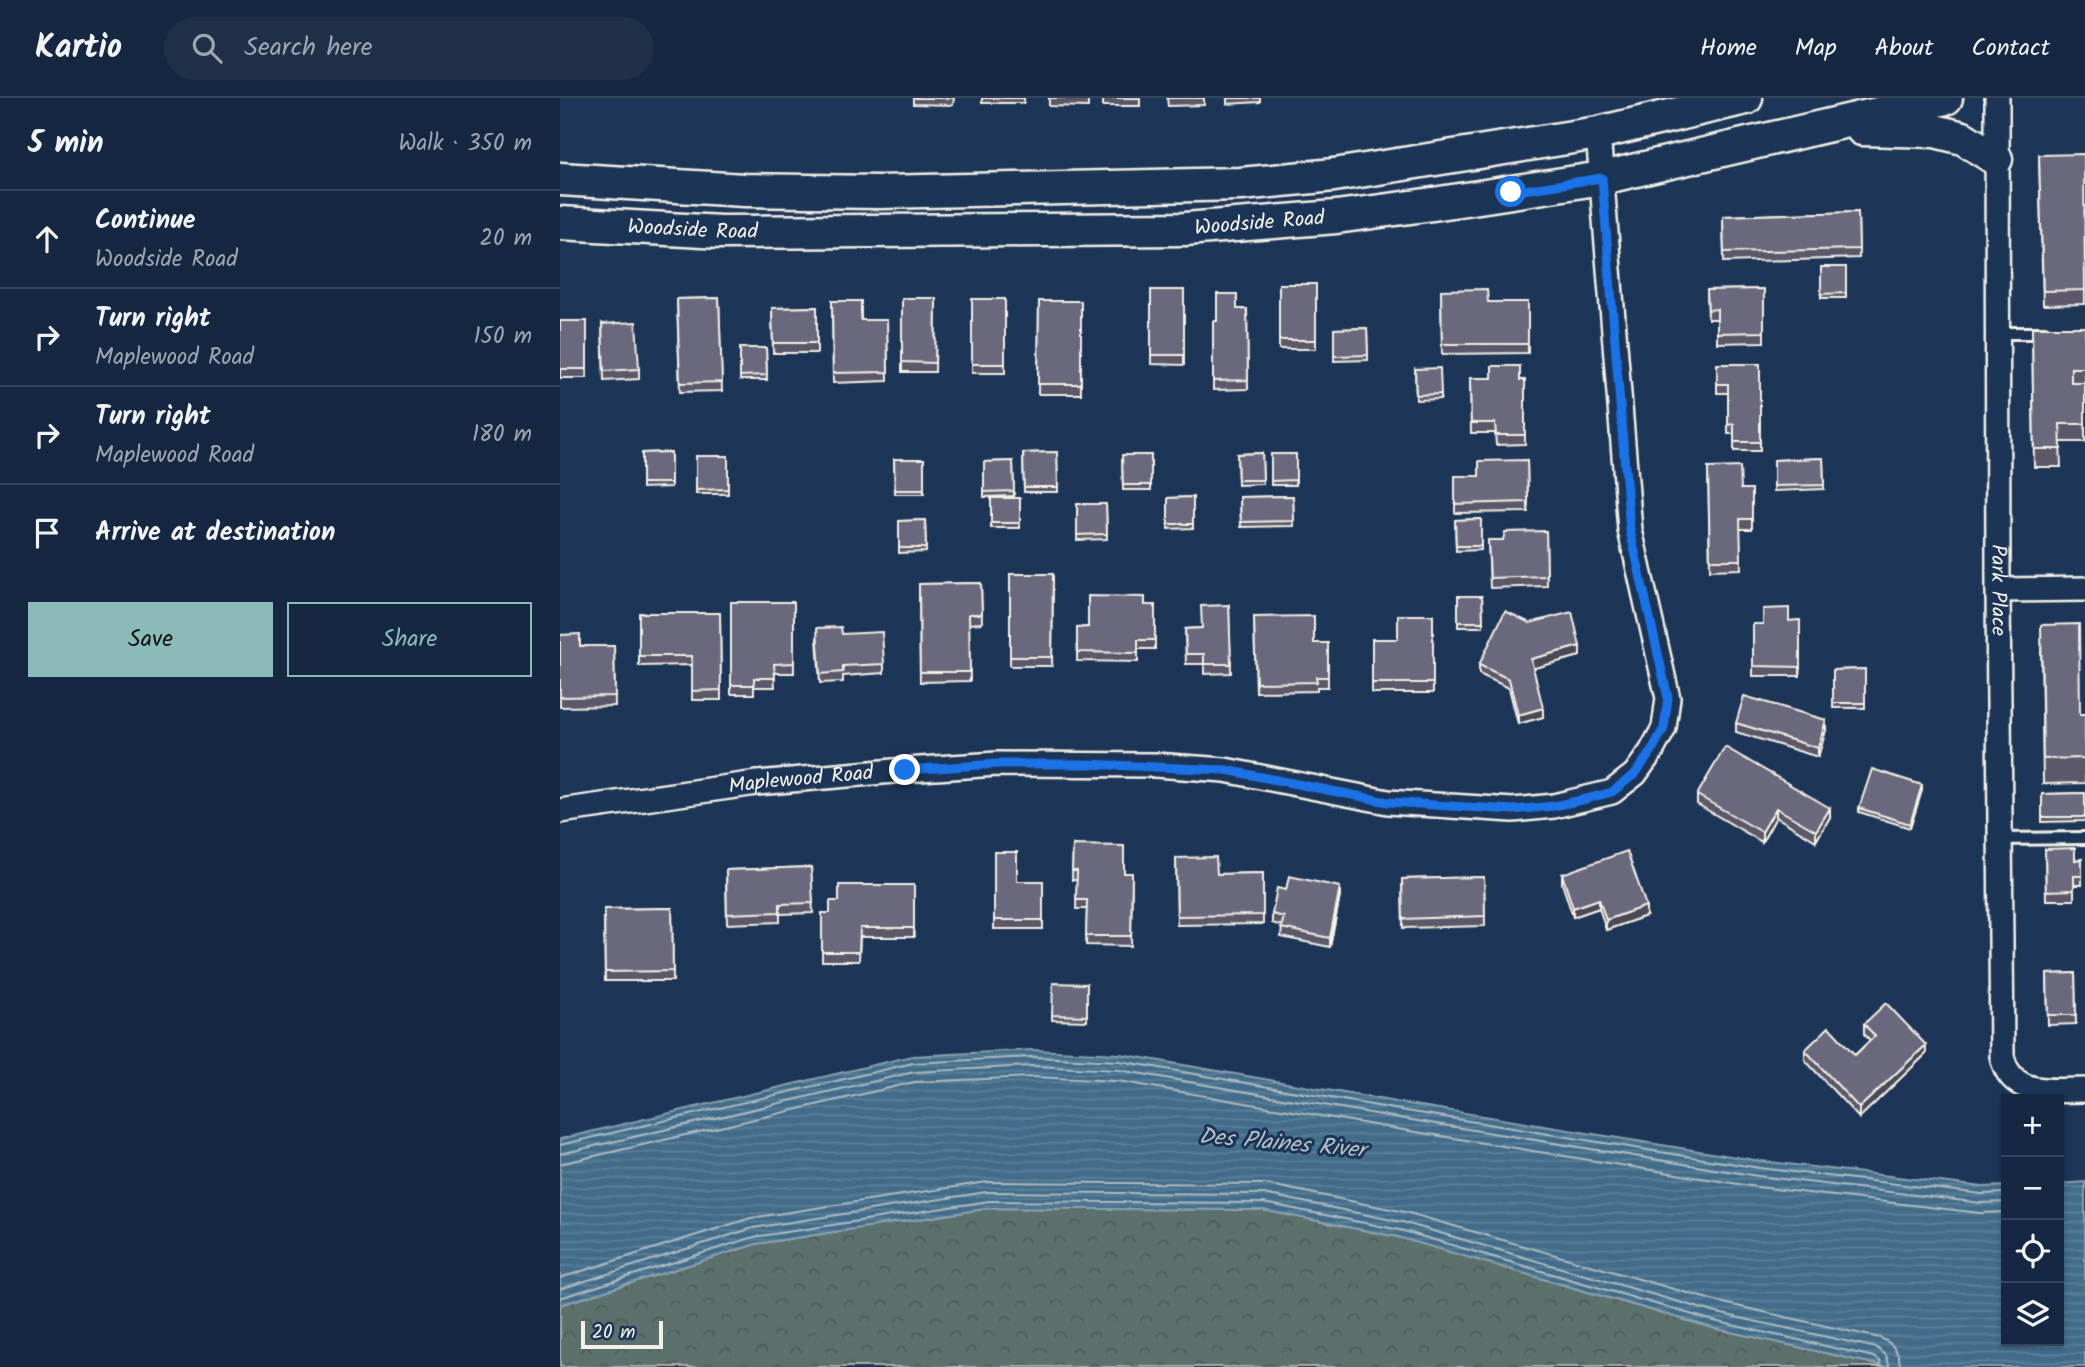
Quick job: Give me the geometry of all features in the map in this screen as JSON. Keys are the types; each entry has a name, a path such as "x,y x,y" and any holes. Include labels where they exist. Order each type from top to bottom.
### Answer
{"street":[{"name":"Woodside Road","path":"560,179 731,189 879,192 1241,184 1334,175 1598,132 1746,98"},
{"name":"Woodside Road","path":"560,223 721,232 1185,229 1336,217 1602,178 1946,98"},
{"name":"Park Place","path":"1997,98 1996,333 2002,1056 2011,1079 2022,1086 2085,1090"},
{"path":"1816,128 1935,131 1964,138 1996,159"},
{"name":"Maplewood Road","path":"560,811 757,783 997,764 1155,765 1226,770 1388,802 1513,810 1554,806 1612,792 1635,774 1651,752 1664,728 1668,698 1630,530 1598,132"},
{"path":"1998,590 2085,589"}],"lane":[{"path":"1996,333 2050,333"},
{"path":"1999,839 2085,838"}],"green space":[{"path":"990,1208 1263,1210 1398,1237 1713,1328 1888,1367 560,1367 560,1305 756,1244"}],"water":[{"name":"Des Plaines River","path":"1033,1050 1120,1054 1761,1161 1983,1187 2001,1186 2001,1346 2064,1346 2064,1184 2085,1182 2085,1367 1888,1367 1713,1328 1398,1237 1263,1210 990,1208 756,1244 560,1305 560,1139 912,1056"}],"building":[{"path":"2084,154 2085,290 2043,291 2039,155"},
{"path":"1858,212 1859,249 1724,252 1723,216"},
{"path":"1821,267 1846,267 1846,293 1821,294"},
{"path":"1279,284 1316,284 1316,340 1279,340"},
{"path":"1487,289 1488,302 1528,302 1528,344 1442,344 1441,290"},
{"path":"1764,289 1764,332 1717,333 1717,309 1708,310 1707,290"},
{"path":"1151,290 1184,290 1184,355 1151,355"},
{"path":"1217,294 1237,294 1237,309 1247,309 1248,380 1213,381 1213,321 1217,321"},
{"path":"719,298 722,382 680,383 677,299"},
{"path":"902,298 936,298 935,363 902,362"},
{"path":"972,299 1005,299 1005,364 972,364"},
{"path":"832,301 861,301 861,320 887,320 888,372 833,373"},
{"path":"1039,301 1081,301 1081,384 1038,384"},
{"path":"817,307 817,343 773,343 772,308"},
{"path":"560,321 587,321 587,369 560,369"},
{"path":"636,322 639,369 604,371 602,324"},
{"path":"2032,327 2085,327 2085,368 2071,368 2071,383 2085,383 2085,424 2060,424 2061,449 2034,449"},
{"path":"1367,328 1368,355 1334,356 1334,329"},
{"path":"740,348 766,348 767,375 740,376"},
{"path":"1717,364 1760,364 1760,442 1734,442 1734,424 1728,425 1728,384 1717,384"},
{"path":"1492,366 1520,366 1520,380 1525,380 1525,435 1496,435 1495,423 1471,423 1470,378 1492,378"},
{"path":"1440,368 1441,394 1416,395 1415,369"},
{"path":"671,452 671,483 642,483 642,453"},
{"path":"1057,452 1058,487 1024,487 1023,453"},
{"path":"1262,453 1263,480 1238,480 1237,454"},
{"path":"1271,454 1296,454 1296,480 1271,481"},
{"path":"1122,455 1151,455 1151,485 1123,485"},
{"path":"696,456 728,456 728,489 696,490"},
{"path":"1823,458 1824,485 1774,486 1774,460"},
{"path":"894,459 924,459 924,490 895,490"},
{"path":"1527,460 1528,502 1455,504 1455,476 1479,476 1479,461"},
{"path":"1013,461 1014,491 984,492 984,462"},
{"path":"1740,467 1741,489 1752,489 1752,519 1740,519 1741,560 1710,560 1708,468"},
{"path":"1293,496 1294,521 1241,522 1240,497"},
{"path":"1193,497 1193,524 1168,524 1168,498"},
{"path":"991,498 1020,498 1020,523 991,523"},
{"path":"1077,504 1106,504 1107,534 1077,535"},
{"path":"1481,519 1481,546 1456,546 1455,520"},
{"path":"925,520 926,548 899,548 899,521"},
{"path":"1546,531 1547,576 1490,578 1488,540 1503,540 1505,532"},
{"path":"1010,574 1053,574 1052,657 1010,657"},
{"path":"981,583 982,614 969,614 970,672 920,672 919,584"},
{"path":"1088,596 1145,597 1145,605 1155,605 1155,640 1138,640 1138,653 1077,652 1077,628 1088,627"},
{"path":"1458,596 1482,596 1483,622 1458,622"},
{"path":"731,602 794,602 794,663 774,664 775,678 754,678 754,685 731,685"},
{"path":"1229,605 1231,664 1204,664 1204,654 1186,654 1185,629 1202,628 1201,606"},
{"path":"1789,608 1789,621 1800,620 1800,667 1753,666 1753,624 1763,624 1763,609"},
{"path":"1505,611 1530,623 1572,612 1580,646 1531,659 1543,708 1518,715 1509,679 1479,665"},
{"path":"639,613 720,613 721,690 692,691 692,656 639,656"},
{"path":"1398,615 1433,615 1433,683 1372,683 1372,639 1398,639"},
{"path":"1314,616 1314,643 1328,643 1328,677 1316,677 1317,682 1256,683 1254,617"},
{"path":"2079,624 2080,714 2085,714 2085,758 2043,759 2041,625"},
{"path":"841,627 842,634 882,632 884,664 843,666 843,672 820,674 817,628"},
{"path":"580,634 580,646 614,646 615,696 560,697 560,635"},
{"path":"1865,669 1865,703 1833,703 1833,670"},
{"path":"1744,696 1826,720 1818,748 1736,723"},
{"path":"1725,747 1830,808 1816,831 1776,808 1762,832 1697,795"},
{"path":"1872,769 1922,785 1910,824 1859,808"},
{"path":"2085,793 2085,817 2042,817 2042,794"},
{"path":"1073,845 1124,846 1124,873 1132,873 1131,936 1086,936 1087,900 1076,900 1077,871 1072,871"},
{"path":"2075,848 2075,860 2082,859 2082,876 2074,876 2074,890 2046,891 2045,849"},
{"path":"1627,851 1646,906 1606,920 1599,899 1573,908 1562,874"},
{"path":"994,852 1017,852 1017,881 1043,881 1043,920 994,920"},
{"path":"1216,857 1217,874 1263,873 1263,915 1177,916 1176,858"},
{"path":"811,867 813,903 780,904 780,912 727,914 726,870"},
{"path":"1289,876 1340,887 1330,938 1281,928 1284,917 1272,914 1277,888 1286,890"},
{"path":"1484,877 1485,916 1403,919 1402,879"},
{"path":"839,885 914,885 914,928 860,928 859,952 822,952 822,913 830,913 830,901 839,901"},
{"path":"672,908 673,971 605,972 604,909"},
{"path":"2075,973 2076,1015 2048,1015 2047,974"},
{"path":"1053,983 1087,984 1087,1016 1052,1015"},
{"path":"1886,1003 1926,1045 1859,1108 1805,1050 1829,1027 1855,1055 1875,1036 1864,1024"}],"route":[{"path":"905,770 997,764 1155,765 1226,770 1388,802 1513,810 1554,806 1612,792 1635,774 1664,728 1668,698 1630,530 1602,178 1511,192"}]}
